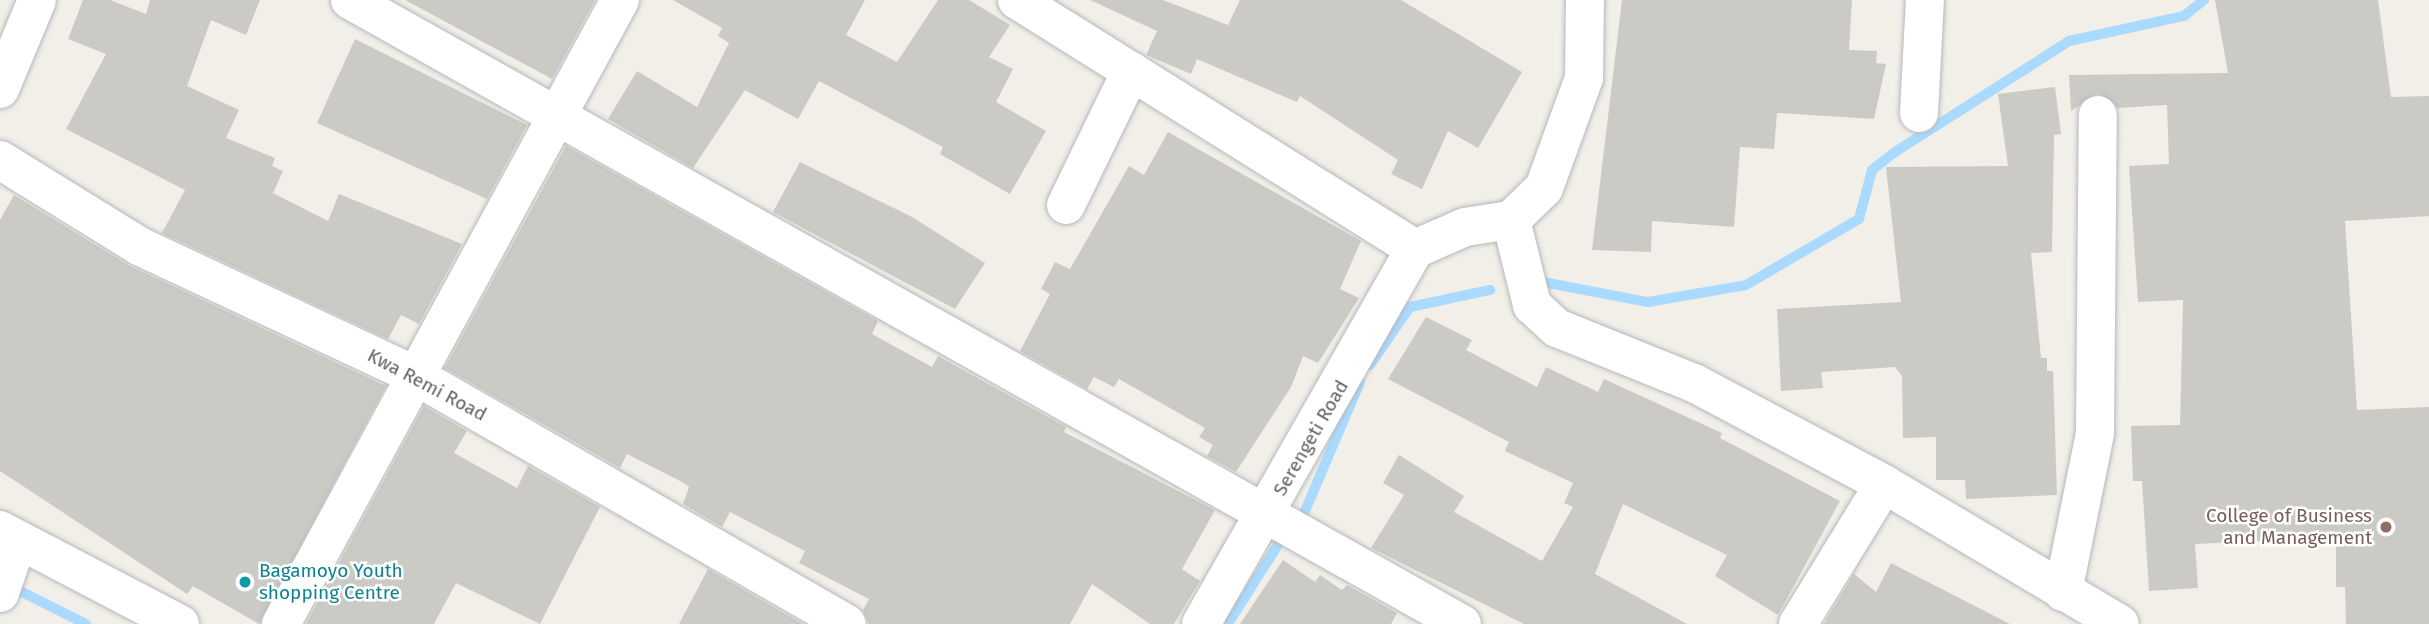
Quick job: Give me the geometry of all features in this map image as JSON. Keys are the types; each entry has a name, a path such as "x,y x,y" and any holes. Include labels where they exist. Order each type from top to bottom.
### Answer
{"street":[{"path":"0,89 37,0"},
{"path":"350,0 1462,624"},
{"path":"281,624 620,0"},
{"path":"1017,0 1415,249 1465,227 1511,220 1544,188 1584,78 1586,0"},
{"path":"1919,113 1925,0"},
{"path":"1066,205 1131,71"},
{"path":"2063,593 2095,433 2098,115"},
{"name":"Kwa Remi Road","path":"0,160 139,246 414,375 847,624"},
{"path":"1511,220 1526,290 1543,318 1694,383 1884,484 2063,593 2120,624"},
{"name":"Serengeti Road","path":"1200,624 1267,515 1415,249"},
{"path":"1798,624 1884,484"},
{"path":"0,593 9,535 180,624"}],"building":[{"path":"83,0 110,0 146,14 150,0 260,0 246,35 211,20 187,86 239,110 226,138 275,158 272,166 283,171 273,193 328,221 339,194 462,244 419,324 401,315 388,339 162,233 185,190 66,129 106,54 68,39"},
{"path":"405,0 595,0 552,79"},
{"path":"673,0 865,0 846,35 897,62 938,0 969,0 1010,25 989,57 1013,69 996,102 1046,131 1010,194 940,154 943,147 819,81 798,119 745,90 693,168 608,119 637,71 697,107 729,43 718,36 722,28"},
{"path":"1090,0 1163,0 1228,25 1240,0 1401,0 1522,72 1478,148 1448,131 1422,189 1391,174 1398,160 1300,96 1297,102 1197,59 1191,74 1146,55 1157,31"},
{"path":"1622,0 1852,0 1849,50 1877,51 1876,63 1886,64 1874,119 1777,113 1774,149 1740,147 1734,227 1652,221 1651,252 1592,250"},
{"path":"2215,0 2378,0 2391,97 2429,96 2429,216 2345,221 2357,410 2429,407 2429,624 2346,624 2345,587 2336,587 2336,537 2195,544 2198,588 2149,591 2142,481 2133,481 2131,426 2180,425 2183,300 2138,302 2129,166 2169,164 2167,105 2118,108 2098,93 2071,111 2069,75 2228,73"},
{"path":"355,39 527,125 487,199 317,123"},
{"path":"2055,87 2061,134 2054,135 2052,252 2031,253 2041,358 2047,358 2047,371 2053,371 2057,495 1966,499 1965,480 1936,480 1936,437 1903,438 1902,376 1895,367 1821,372 1823,388 1781,391 1777,309 1901,302 1886,167 2008,166 1998,94"},
{"path":"1168,132 1361,241 1340,289 1359,298 1318,363 1303,356 1291,387 1236,472 1207,456 1213,445 1199,437 1205,428 1119,379 1114,387 1094,377 1087,389 1020,351 1050,294 1041,289 1055,262 1070,269 1129,166 1144,175"},
{"path":"566,146 878,321 872,334 932,367 938,356 1066,427 1064,432 1215,510 1182,569 1200,581 1174,624 1150,624 1092,584 1070,624 869,624 863,610 869,599 799,563 805,551 730,512 722,527 683,504 689,487 682,482 627,454 620,468 445,368"},
{"path":"800,162 912,217 985,263 955,309 773,212"},
{"path":"14,195 130,266 386,386 259,624 193,586 187,594 0,471 0,220"},
{"path":"1426,317 1472,340 1466,350 1537,387 1546,367 1598,392 1604,379 1722,433 1720,438 1840,501 1778,615 1715,576 1727,555 1623,504 1595,574 1687,624 1524,624 1371,548 1404,495 1383,483 1399,455 1464,496 1454,512 1542,561 1573,507 1564,503 1573,483 1505,451 1509,442 1388,379"},
{"path":"424,406 467,431 454,453 517,488 528,466 600,507 540,624 456,583 434,624 306,624"},
{"path":"1283,560 1315,582 1320,575 1342,590 1347,585 1397,613 1391,624 1240,624"},
{"path":"1891,563 2010,624 1824,624 1854,574 1876,592"},
{"path":"708,569 803,624 679,624"}],"waterway":[{"path":"1543,282 1648,302 1746,285 1859,219 1872,170 1895,152 2069,41 2184,16 2204,0"},
{"path":"1370,365 1410,307 1490,290"},
{"path":"1305,511 1360,382"},
{"path":"1228,624 1286,532"},
{"path":"10,586 86,624"}],"place":[{"name":"College of Business and Management","path":"2386,527"},
{"name":"Bagamoyo Youth shopping Centre","path":"245,582"}]}
